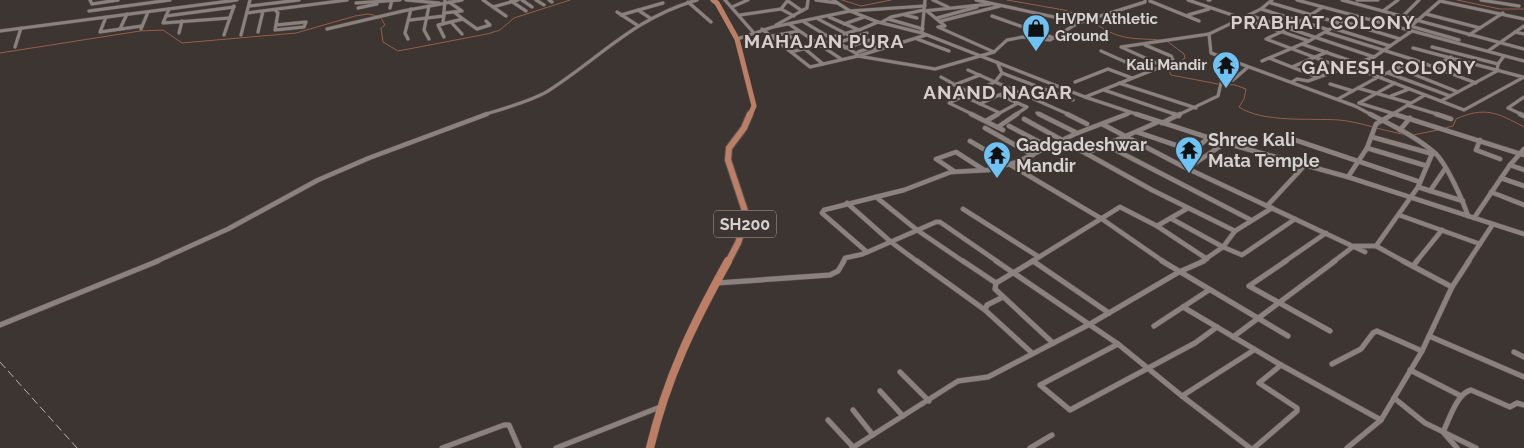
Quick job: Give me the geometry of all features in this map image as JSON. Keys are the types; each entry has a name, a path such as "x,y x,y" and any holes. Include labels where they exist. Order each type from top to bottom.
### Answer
{"main road":[{"name":"SH200","path":"650,448 660,407 694,323 738,243 747,217 728,160 729,148 744,128 754,106 737,38 716,2"}],"street":[{"path":"90,0 92,4 118,0"},
{"path":"89,11 170,0"},
{"path":"178,8 180,0"},
{"path":"0,31 178,8 203,2 236,0 224,35"},
{"path":"241,35 250,0"},
{"path":"249,6 299,0 300,6"},
{"path":"248,13 348,0"},
{"path":"390,8 392,0"},
{"path":"356,2 400,0"},
{"path":"406,0 446,2 462,11 410,20"},
{"path":"327,30 412,9 462,0"},
{"path":"483,0 506,16"},
{"path":"497,0 503,4"},
{"path":"493,6 520,0 532,7"},
{"path":"536,0 544,5"},
{"path":"0,325 167,257 228,229 302,187 546,92 637,25 665,10 697,0"},
{"path":"732,6 748,0"},
{"path":"781,9 788,0 802,11"},
{"path":"773,27 807,8 808,0"},
{"path":"816,0 838,3"},
{"path":"833,0 850,11 865,17 924,32"},
{"path":"924,32 925,0"},
{"path":"934,0 949,8"},
{"path":"976,0 1078,23"},
{"path":"804,22 856,54 935,69 994,52 1007,40 1023,37 1050,40 1085,20 1145,1 1156,0"},
{"path":"1188,0 1309,41"},
{"path":"1298,0 1524,61"},
{"path":"1342,0 1524,49"},
{"path":"1357,0 1378,0"},
{"path":"1384,11 1398,0"},
{"path":"1403,16 1419,0"},
{"path":"1481,0 1519,6"},
{"path":"153,11 156,1"},
{"path":"358,8 381,3 379,1"},
{"path":"511,1 526,11"},
{"path":"1150,1 1199,21"},
{"path":"1163,66 1120,47 1210,34 1261,9 1271,1 1310,15 1400,39"},
{"path":"1407,30 1441,1 1524,18"},
{"path":"443,24 446,2"},
{"path":"688,2 711,22"},
{"path":"716,2 726,2 732,6 753,32"},
{"path":"621,15 663,3"},
{"path":"939,19 978,6 992,4"},
{"path":"654,5 665,10"},
{"path":"737,38 762,29 829,17 850,11 889,8 925,10 966,5 978,6"},
{"path":"429,6 424,30 429,39"},
{"path":"939,19 1001,6"},
{"path":"166,16 234,7"},
{"path":"1323,7 1283,32 1266,39 1343,68"},
{"path":"889,8 903,15 917,18"},
{"path":"1186,16 1210,8"},
{"path":"159,29 169,9"},
{"path":"408,39 405,33 412,9"},
{"path":"740,15 781,9 794,16"},
{"path":"1261,9 1390,46"},
{"path":"276,10 278,13 275,30 304,27 306,22 276,25"},
{"path":"638,10 650,18"},
{"path":"830,38 888,19 925,10 939,19 945,26 938,27 994,52"},
{"path":"258,32 263,11"},
{"path":"106,17 99,31 142,28 148,12"},
{"path":"454,12 477,29 490,26 486,21"},
{"path":"617,12 637,25"},
{"path":"1198,12 1206,15"},
{"path":"1470,34 1503,13"},
{"path":"120,29 126,14"},
{"path":"1426,14 1480,28"},
{"path":"1249,15 1374,57"},
{"path":"992,16 1054,38"},
{"path":"1262,61 1309,41 1353,16"},
{"path":"829,17 857,30"},
{"path":"844,24 865,17"},
{"path":"163,23 230,18"},
{"path":"444,37 438,25 463,19"},
{"path":"818,19 877,50"},
{"path":"888,19 1086,97 1160,123 1225,143 1306,164 1522,234 1524,227"},
{"path":"179,33 182,21"},
{"path":"451,22 462,34"},
{"path":"790,24 841,59"},
{"path":"1410,26 1459,40"},
{"path":"1488,52 1499,42 1524,26"},
{"path":"15,47 21,28"},
{"path":"762,29 808,66 841,59 884,43"},
{"path":"1329,30 1476,84"},
{"path":"772,36 800,31"},
{"path":"1292,82 1298,79 1308,81 1374,57 1412,31"},
{"path":"856,54 877,50 915,38 924,32"},
{"path":"1515,32 1524,34"},
{"path":"792,52 867,33"},
{"path":"787,34 823,64"},
{"path":"1210,34 1211,53 1355,106 1420,141 1438,156 1468,216"},
{"path":"845,48 876,38"},
{"path":"915,38 949,51"},
{"path":"1426,51 1443,39"},
{"path":"1086,97 1174,60 1173,57 1144,44"},
{"path":"1302,44 1358,63"},
{"path":"1432,47 1498,64"},
{"path":"1413,48 1524,78"},
{"path":"1101,51 1148,72"},
{"path":"1292,67 1327,52"},
{"path":"1497,71 1498,64 1504,56"},
{"path":"1433,67 1451,57"},
{"path":"1269,58 1317,78"},
{"path":"1338,99 1378,77 1415,60"},
{"path":"998,62 1002,72 1073,100"},
{"path":"1350,66 1464,110 1524,78"},
{"path":"1087,153 1197,108 1218,96 1220,85 1233,80 1248,67"},
{"path":"1398,68 1458,92"},
{"path":"1075,82 1108,69 1132,78"},
{"path":"968,70 1088,124"},
{"path":"1441,101 1476,84 1497,71"},
{"path":"1002,72 995,82 949,103 1003,130"},
{"path":"1388,73 1450,96"},
{"path":"954,84 980,75"},
{"path":"941,77 970,93"},
{"path":"1119,83 1197,108"},
{"path":"1355,106 1395,83"},
{"path":"1330,84 1353,91"},
{"path":"1358,88 1392,96 1408,104 1451,119"},
{"path":"980,104 1012,89"},
{"path":"1392,96 1410,89"},
{"path":"1104,90 1179,116"},
{"path":"998,127 1027,107 999,95"},
{"path":"1348,177 1367,148 1376,124 1425,95"},
{"path":"963,96 1000,113"},
{"path":"1524,97 1508,108 1524,116"},
{"path":"986,121 1018,103"},
{"path":"1359,103 1522,154"},
{"path":"1037,113 1078,133"},
{"path":"867,252 822,213 826,208 904,190 954,171 985,171 1011,164 1078,133 1130,113"},
{"path":"1402,131 1410,118"},
{"path":"1024,119 1152,190 1235,231"},
{"path":"1102,124 1188,168 1365,252"},
{"path":"1009,126 1049,147"},
{"path":"985,128 1033,155"},
{"path":"1137,132 1193,151 1208,138"},
{"path":"1372,134 1438,156"},
{"path":"1295,140 1420,182"},
{"path":"1480,140 1476,150 1500,159"},
{"path":"970,141 1102,219 1179,272 1288,336"},
{"path":"1188,168 1225,143"},
{"path":"1106,145 1251,220"},
{"path":"1367,148 1427,166"},
{"path":"1474,218 1500,178 1522,154 1524,149"},
{"path":"954,171 936,160 956,152 985,171"},
{"path":"1376,246 1418,187 1432,154"},
{"path":"828,420 853,448 958,381 988,377 1090,324 1179,272 1207,259 1223,247 1235,231 1269,207 1306,164"},
{"path":"1510,165 1524,170"},
{"path":"1430,191 1445,169"},
{"path":"1500,178 1524,186"},
{"path":"1418,187 1462,201"},
{"path":"1491,192 1524,205"},
{"path":"876,197 916,230 996,283"},
{"path":"847,204 891,242 985,310 1032,353"},
{"path":"1053,343 995,289 996,283 1120,207 1124,207 1157,226 1207,259"},
{"path":"1157,226 1188,208"},
{"path":"963,209 1039,257"},
{"path":"1399,215 1480,244"},
{"path":"1172,219 1236,254 1244,254 1295,219"},
{"path":"714,284 830,275 838,271 845,258 867,252 936,222 942,223 1118,344 1250,448"},
{"path":"1347,448 1381,420 1422,351 1452,287 1493,224"},
{"path":"1413,266 1442,230"},
{"path":"1326,233 1249,285 1250,288 1330,331"},
{"path":"1233,338 1354,246 1376,246 1452,287"},
{"path":"1033,260 1109,313"},
{"path":"1154,326 1209,290"},
{"path":"985,310 987,305 1003,297"},
{"path":"1183,307 1254,350 1381,420"},
{"path":"1118,344 1040,385 1070,410 1195,343 1217,327"},
{"path":"1332,364 1361,349 1373,333 1377,331 1422,351"},
{"path":"1429,336 1524,377"},
{"path":"1182,396 1254,350"},
{"path":"1514,352 1524,357"},
{"path":"1254,448 1297,411 1297,408 1259,383 1281,365"},
{"path":"1410,370 1461,396"},
{"path":"900,372 929,401"},
{"path":"1443,432 1461,396 1469,390 1506,406 1510,407 1517,403 1524,405"},
{"path":"880,391 903,416"},
{"path":"1394,398 1422,420 1476,448"},
{"path":"556,448 660,407"},
{"path":"853,410 873,435"},
{"path":"442,448 504,425 509,425 519,448"},
{"path":"1443,432 1457,448"},
{"path":"1030,448 1052,435"}],"waterway":[{"path":"381,18 385,25 381,28 383,42 398,51 487,34 500,30 514,18 570,0"},
{"path":"842,0 861,6 891,0"},
{"path":"1007,0 1064,10 1089,18"},
{"path":"1457,0 1500,9 1524,9"},
{"path":"0,53 140,31 163,30 182,43 296,33 355,16 368,14 378,16"},
{"path":"1092,21 1118,35 1163,40"},
{"path":"1167,41 1184,54 1185,58 1169,71 1171,75 1218,84"},
{"path":"1222,84 1235,85 1246,89 1244,99 1239,107 1261,116 1287,119 1339,120 1373,127"},
{"path":"1445,128 1453,126 1456,119 1483,112 1499,115 1524,127"},
{"path":"1376,128 1406,135"},
{"path":"1413,135 1438,130"}],"railway":[{"path":"0,362 77,448"}],"place":[{"name":"HVPM Athletic Ground","path":"1036,52"},
{"name":"Kali Mandir","path":"1226,89"},
{"name":"Shree Kali Mata Temple","path":"1189,174"},
{"name":"Gadgadeshwar Mandir","path":"997,179"}],"district":[{"name":"PRABHAT COLONY","path":"1323,22"},
{"name":"MAHAJAN PURA","path":"824,41"},
{"name":"GANESH COLONY","path":"1389,67"},
{"name":"ANAND NAGAR","path":"998,92"}]}
